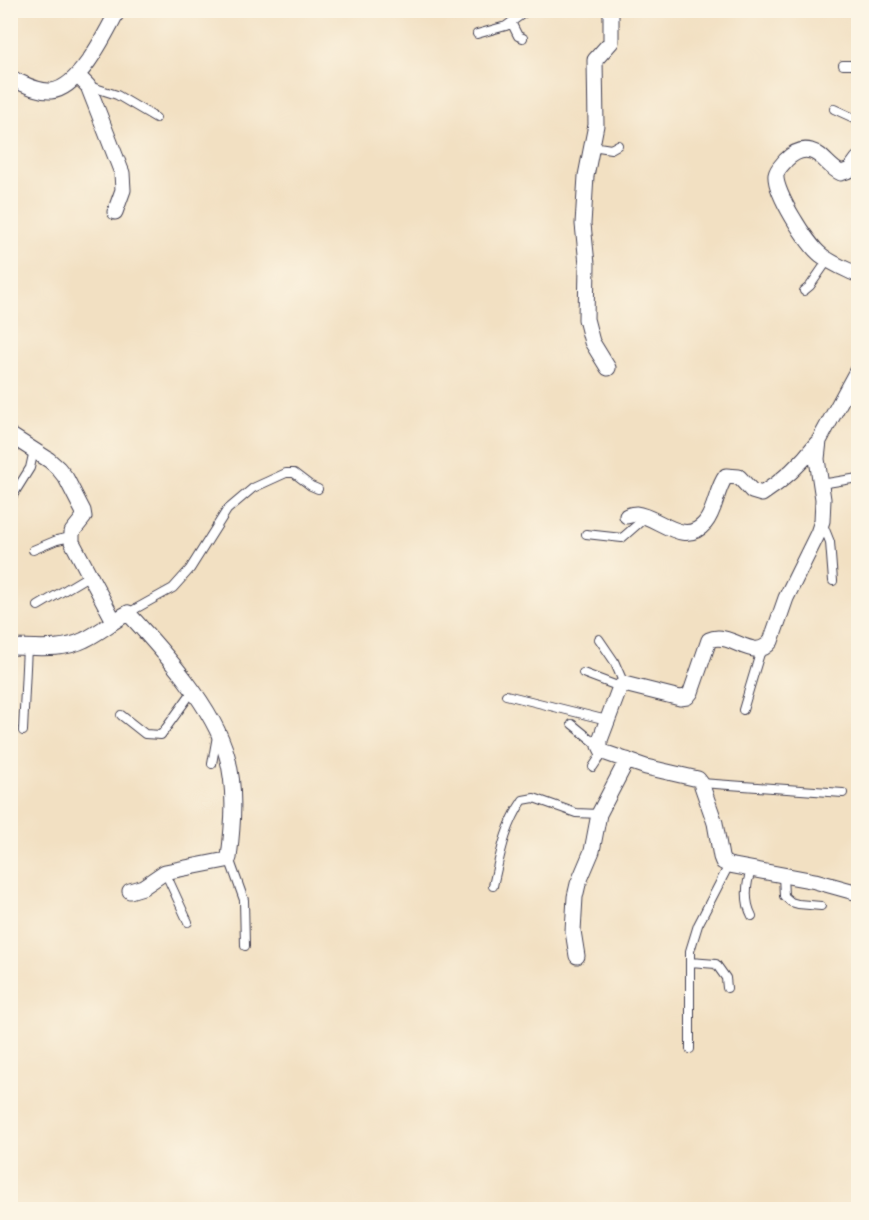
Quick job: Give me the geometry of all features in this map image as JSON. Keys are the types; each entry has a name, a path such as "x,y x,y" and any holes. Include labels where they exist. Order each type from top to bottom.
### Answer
{"street":[{"path":"10,78 38,89 50,91 82,80 118,10"},
{"path":"608,368 592,342 586,319 587,264 583,224 586,177 596,125 595,60 611,42 611,10"},
{"path":"82,80 122,173 123,190 115,212"},
{"path":"858,159 850,170 841,173 817,154 811,151 798,151 791,155 777,173 778,185 791,215 815,250 828,260 858,275"},
{"path":"627,516 636,514 667,528 685,532 692,531 707,522 726,476 739,477 752,491 762,494 783,480 805,459 819,441 850,392 858,369"},
{"path":"10,435 49,460 62,473 83,511 82,522 72,532 71,537 90,575 121,617 168,658 218,731 227,757 233,807 229,858 165,872 143,886 130,891"},
{"path":"819,441 817,459 823,499 822,521 789,591 767,647 754,650 721,638 710,640 691,692 687,697 680,698 622,686 600,740 601,749 654,769 693,777 701,783 715,823 723,862 858,893"},
{"path":"10,647 71,645 85,640 121,617"},
{"path":"577,956 573,931 578,884 592,851 599,813 627,760"}],"lane":[{"path":"477,34 506,26 528,10"},
{"path":"511,22 518,36 523,38"},
{"path":"843,65 858,65"},
{"path":"82,80 117,95 156,118"},
{"path":"834,109 858,120"},
{"path":"592,146 614,148 618,145"},
{"path":"804,291 828,260"},
{"path":"10,500 30,468 34,450"},
{"path":"121,617 173,588 190,569 227,510 254,488 286,473 294,473 318,489"},
{"path":"821,484 858,478"},
{"path":"586,534 622,538 646,518"},
{"path":"822,521 830,542 833,581"},
{"path":"33,550 71,537"},
{"path":"38,606 90,575"},
{"path":"599,639 617,666 622,686"},
{"path":"23,731 27,647"},
{"path":"743,710 761,650"},
{"path":"583,673 622,686"},
{"path":"121,715 145,734 161,735 192,692"},
{"path":"506,695 607,720"},
{"path":"572,724 601,749 593,767"},
{"path":"212,764 218,731"},
{"path":"701,783 843,794"},
{"path":"493,886 512,816 523,800 534,798 576,813 599,813"},
{"path":"229,858 244,900 245,946"},
{"path":"690,1049 690,951 698,925 729,865"},
{"path":"752,916 747,907 747,898 753,869"},
{"path":"165,872 188,921"},
{"path":"783,875 784,896 791,902 821,906"},
{"path":"690,962 716,964 726,978 727,988"}]}
